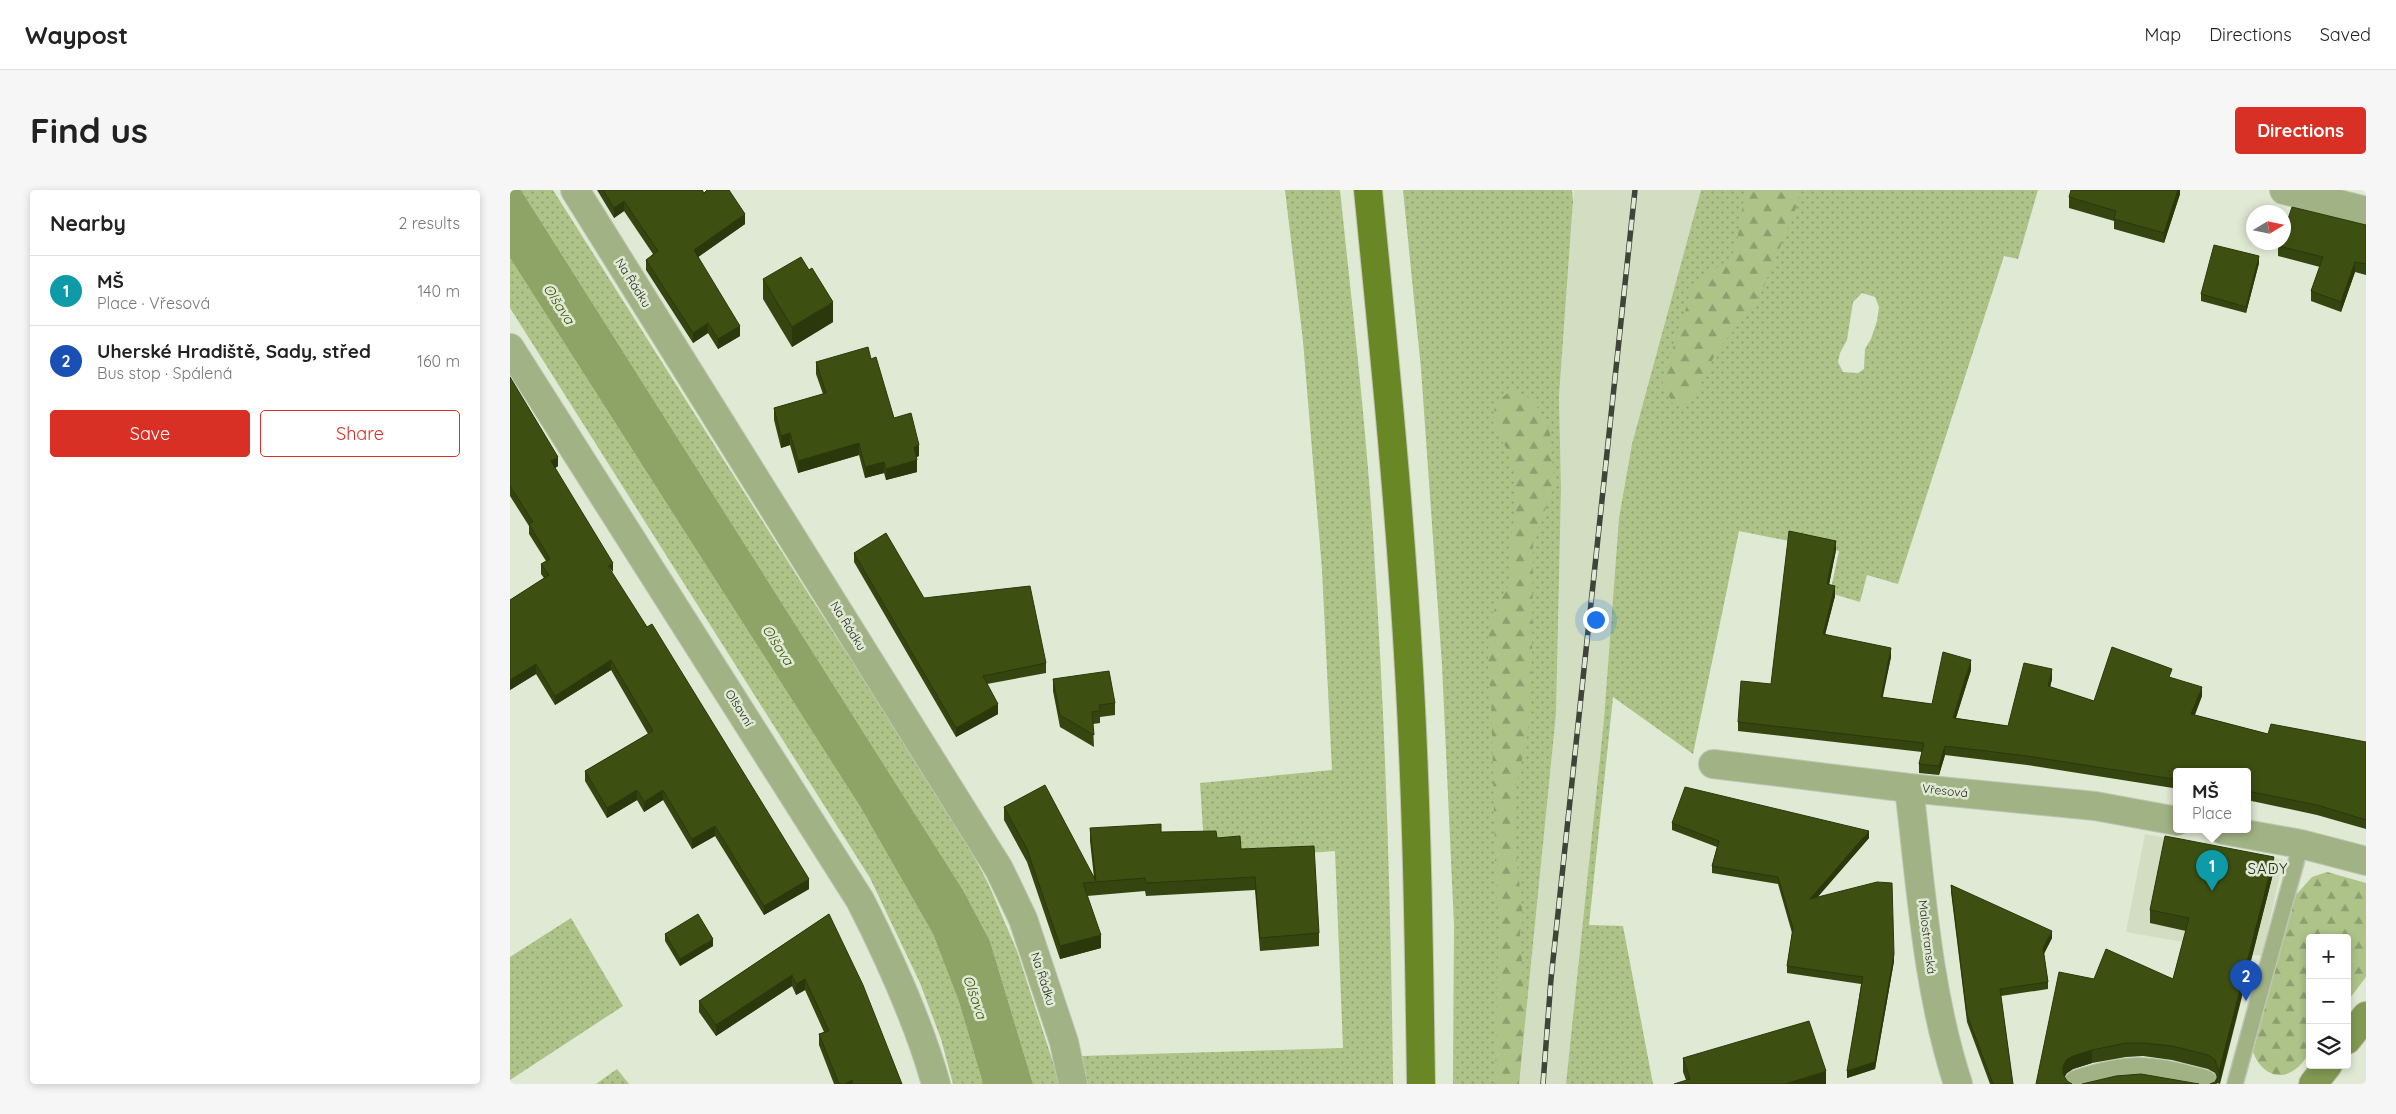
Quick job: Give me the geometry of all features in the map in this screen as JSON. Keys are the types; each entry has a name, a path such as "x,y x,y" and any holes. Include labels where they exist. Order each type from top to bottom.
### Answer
{"main road":[{"path":"1368,190 1390,405 1409,669 1419,909 1421,1084"}],"street":[{"name":"Na Řádku","path":"575,190 998,869 1023,919 1064,1042 1074,1084"},
{"path":"2284,190 2366,211"},
{"name":"Olšavní","path":"510,348 860,900 889,956 910,1006 936,1084"},
{"name":"Vřesová","path":"1713,764 1909,788 2095,806 2173,820"},
{"name":"Malostranská","path":"1909,788 1931,974 1948,1052 1958,1084"},
{"path":"2240,833 2301,844 2366,862"},
{"path":"2351,1035 2366,1016"},
{"path":"2313,1084 2325,1069"},
{"path":"2078,1084 2107,1075 2133,1071 2156,1072 2204,1084"}],"lane":[{"path":"2235,1084 2301,844"}],"shaded area":[{"path":"1574,190 1701,190 1632,444 1619,518 1604,719 1566,1084 1519,1084 1556,714 1561,489 1559,396"},
{"path":"2145,834 2283,860 2262,956 2126,932"}],"green space":[{"path":"521,190 553,190 813,601 951,814 988,883 1017,951 1060,1084 1033,1084 990,941 963,890"},
{"path":"1285,190 1340,190 1364,425 1379,632 1391,955 1393,1084 1086,1084 1082,1056 1343,1048 1335,851 1240,858 1204,845 1200,783 1332,770 1322,570 1303,341"},
{"path":"1403,190 1572,190 1573,201 1559,396 1561,489 1556,714 1519,1084 1453,1084 1454,925 1442,665 1421,369"},
{"path":"1701,190 2038,190 2018,259 2004,256 1898,584 1867,575 1860,602 1830,593 1839,551 1739,531 1693,754 1613,697 1589,925 1623,926 1653,1084 1566,1084 1604,719 1619,518 1632,444","holes":["1862,293 1875,297 1879,307 1877,321 1871,339 1865,349 1864,369 1858,373 1843,372 1838,362 1840,353 1847,340 1853,302"]},
{"path":"1749,190 1798,190 1798,203 1762,291 1717,350 1697,392 1687,404 1674,406 1662,382 1692,290 1705,276 1729,259 1736,248 1743,203"},
{"path":"510,258 861,808 933,934 959,1002 983,1084 953,1084 941,1039 920,983 870,878 510,308"},
{"path":"1513,389 1532,400 1541,412 1550,432 1554,486 1533,542 1532,654 1528,733 1516,786 1515,843 1523,918 1520,933 1525,1012 1519,1084 1495,1084 1499,917 1496,890 1491,694 1488,669 1489,619 1507,589 1510,578 1511,538 1516,507 1515,478 1508,451 1493,426 1495,403"},
{"path":"2327,872 2366,883 2366,977 2351,997 2351,934 2306,934 2306,1057 2302,1063 2287,1074 2272,1074 2258,1062 2253,1052 2294,897 2312,877"},
{"path":"571,918 623,1006 510,1080 510,957"},
{"path":"617,1069 629,1084 596,1084"}],"water":[{"name":"Olšava","path":"510,190 521,190 963,890 990,941 1033,1084 983,1084 959,1002 933,934 861,808 510,258"}],"building":[{"path":"603,190 702,190 704,193 707,190 729,190 745,214 694,250 740,326 718,339 708,323 693,333 646,260 658,251 624,201 614,208"},
{"path":"2071,190 2178,190 2164,233 2114,219 2116,211 2069,197"},
{"path":"2292,207 2366,225 2366,264 2355,262 2341,302 2311,291 2323,257 2291,249"},
{"path":"2214,245 2259,256 2246,307 2201,294"},
{"path":"801,257 809,270 812,268 833,302 792,327 763,279"},
{"path":"868,347 871,359 876,357 894,418 911,413 919,445 914,447 917,460 886,469 884,462 865,467 859,443 798,461 790,433 781,436 774,408 826,393 816,362"},
{"path":"510,377 558,457 551,461 613,563 608,566 647,627 652,624 809,879 764,906 715,826 692,839 663,790 644,802 637,790 607,808 585,771 653,731 611,660 555,696 536,664 510,680 510,600 549,575 541,564 550,559 529,524 533,522 510,486"},
{"path":"1789,531 1836,541 1827,584 1835,586 1823,634 1891,648 1881,697 1932,704 1943,652 1971,660 1953,718 2008,726 2024,663 2052,669 2048,686 2094,701 2112,647 2172,669 2169,677 2202,687 2191,714 2268,734 2271,724 2366,742 2366,820 2317,805 2251,792 2251,768 2173,768 2173,779 2027,756 1945,746 1939,766 1919,764 1924,743 1738,722 1741,681 1771,684"},
{"path":"886,533 924,598 1030,586 1046,663 983,676 998,704 956,728 854,553"},
{"path":"1109,671 1115,703 1099,705 1100,711 1092,712 1094,735 1060,715 1053,679"},
{"path":"1045,785 1096,881 1090,828 1161,824 1161,832 1216,831 1217,838 1240,836 1241,849 1314,846 1319,933 1260,938 1255,877 1146,883 1145,878 1083,883 1101,935 1060,946 1027,849 1004,807"},
{"path":"1685,787 1869,831 1810,899 1877,882 1892,883 1894,954 1875,1062 1847,1071 1863,977 1787,966 1793,928 1778,877 1712,866 1719,841 1672,823"},
{"path":"2165,836 2274,857 2219,1072 2215,1060 2208,1055 2172,1046 2126,1043 2092,1050 2067,1059 2063,1066 2063,1074 2067,1081 2072,1084 2036,1084 2059,972 2094,979 2106,949 2173,979 2189,918 2150,910"},
{"path":"1951,885 2052,931 2043,948 2048,982 2000,989 2013,1084 1993,1084 1967,1015"},
{"path":"698,914 713,939 680,959 665,934"},
{"path":"829,914 863,985 902,1084 853,1084 852,1080 845,1084 839,1084 819,1034 829,1031 805,979 796,984 792,975 716,1025 699,1001"},
{"path":"1809,1021 1826,1071 1785,1084 1674,1084 1690,1079 1683,1058"},
{"path":"2141,1074 2199,1084 2082,1084 2116,1076"}],"railway":[{"path":"1543,1084 1551,979 1635,190"}],"place":[{"name":"MŠ","path":"2212,891"},
{"name":"Uherské Hradiště, Sady, střed","path":"2246,1001"}],"district":[{"name":"SADY","path":"2268,869"}]}
